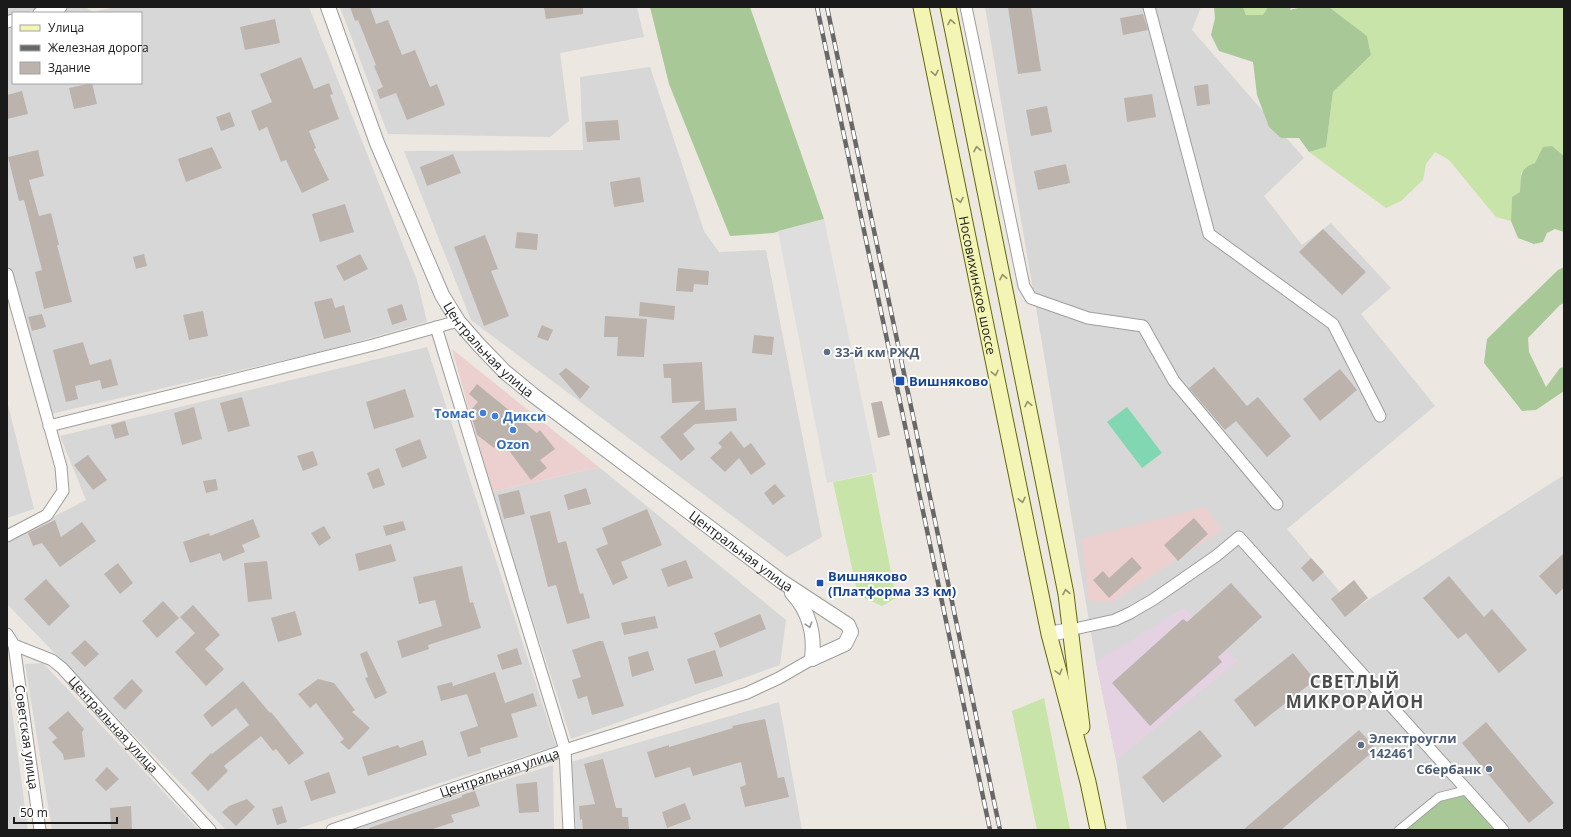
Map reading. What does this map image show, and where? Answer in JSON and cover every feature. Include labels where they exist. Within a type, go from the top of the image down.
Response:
[{"type":"main road","name":"Носовихинское шоссе","points":[[921,7],[1049,634],[1088,782],[1098,830]]},
{"type":"main road","name":"Носовихинское шоссе","points":[[948,7],[1066,594],[1088,782]]},
{"type":"street","points":[[43,12],[61,7]]},
{"type":"street","name":"Центральная улица","points":[[328,7],[376,143],[442,295],[458,321],[492,359],[522,386],[781,581],[848,626],[851,632],[845,644],[812,659],[769,683],[747,693],[565,750],[332,830]]},
{"type":"street","points":[[966,7],[1024,286],[1031,298],[1088,318],[1143,326],[1174,381],[1277,504]]},
{"type":"street","points":[[1149,7],[1209,234],[1333,324],[1380,416]]},
{"type":"street","points":[[7,274],[61,468],[63,491],[47,515],[7,536]]},
{"type":"street","points":[[49,426],[373,345],[458,321]]},
{"type":"street","points":[[436,327],[565,750],[569,830]]},
{"type":"street","points":[[1049,634],[1115,620],[1130,614],[1216,556],[1239,537],[1503,830]]},
{"type":"street","points":[[781,581],[803,608],[814,644],[812,659]]},
{"type":"street","points":[[7,634],[10,649]]},
{"type":"street","name":"Центральная улица","points":[[10,649],[52,660],[62,668],[210,830]]},
{"type":"street","name":"Советская улица","points":[[10,649],[40,830]]},
{"type":"street","points":[[1400,830],[1439,797],[1467,790]]},
{"type":"shaded area","points":[[7,7],[47,7],[28,12],[12,12],[12,16],[7,18]]},
{"type":"shaded area","points":[[72,7],[85,7],[93,12],[55,12]]},
{"type":"shaded area","points":[[115,7],[309,7],[417,280],[427,322],[324,351],[46,415],[7,260],[7,26],[12,25],[12,84],[142,84],[142,12],[93,12]]},
{"type":"shaded area","points":[[340,7],[637,7],[644,37],[560,53],[569,121],[550,137],[388,134]]},
{"type":"shaded area","name":"СВЕТЛЫЙ МИКРОРАЙОН","points":[[985,7],[1201,7],[1192,30],[1304,158],[1264,196],[1302,245],[1331,223],[1391,288],[1361,314],[1435,406],[1287,529],[1354,609],[1564,475],[1564,830],[1127,830],[1116,760],[1096,662]]},
{"type":"shaded area","points":[[650,67],[704,231],[719,252],[766,250],[822,537],[787,557],[471,320],[404,151],[583,150],[580,77]]},
{"type":"shaded area","name":"33-й км РЖД","points":[[824,219],[877,472],[827,483],[778,231]]},
{"type":"shaded area","points":[[427,347],[556,746],[293,830],[226,830],[7,604],[7,541],[86,500],[60,436]]},
{"type":"shaded area","points":[[452,349],[599,467],[492,492]]},
{"type":"shaded area","points":[[7,401],[34,509],[7,518]]},
{"type":"shaded area","points":[[599,467],[786,620],[780,665],[571,739],[492,492]]},
{"type":"shaded area","points":[[1205,507],[1222,530],[1111,602],[1089,601],[1081,539]]},
{"type":"shaded area","points":[[1184,608],[1238,661],[1116,760],[1096,662]]},
{"type":"shaded area","points":[[43,663],[199,830],[52,830],[25,664]]},
{"type":"shaded area","points":[[7,674],[28,830],[7,830]]},
{"type":"shaded area","points":[[779,702],[802,830],[576,830],[571,762]]},
{"type":"shaded area","points":[[553,765],[554,830],[346,830]]},
{"type":"green space","points":[[650,7],[750,7],[824,219],[773,233],[730,236],[669,84]]},
{"type":"green space","points":[[1214,7],[1243,7],[1246,15],[1263,15],[1268,7],[1291,7],[1290,10],[1302,7],[1329,7],[1367,36],[1371,55],[1333,92],[1326,147],[1309,152],[1299,138],[1281,138],[1269,127],[1257,95],[1253,62],[1219,51],[1211,35],[1215,18]]},
{"type":"green space","points":[[1243,7],[1268,7],[1263,15],[1246,15]]},
{"type":"green space","points":[[1329,7],[1564,7],[1564,156],[1552,146],[1535,163],[1521,173],[1520,192],[1512,197],[1511,221],[1496,217],[1449,160],[1435,152],[1426,164],[1423,180],[1401,201],[1386,208],[1309,152],[1326,147],[1333,92],[1371,55],[1367,36]]},
{"type":"green space","points":[[1552,146],[1564,156],[1564,232],[1555,229],[1547,233],[1543,242],[1534,244],[1518,238],[1511,221],[1512,197],[1520,192],[1523,170],[1535,163],[1543,147]]},
{"type":"green space","points":[[1564,267],[1564,303],[1560,305],[1528,338],[1529,352],[1546,387],[1560,368],[1564,367],[1564,391],[1536,410],[1522,411],[1484,363],[1487,339],[1558,270]]},
{"type":"green space","points":[[1127,407],[1162,453],[1142,468],[1107,422]]},
{"type":"green space","points":[[872,474],[896,598],[882,606],[858,595],[833,482]]},
{"type":"green space","points":[[1044,698],[1070,830],[1037,830],[1012,711]]},
{"type":"green space","points":[[1466,794],[1498,830],[1402,830],[1440,801]]},
{"type":"building","points":[[350,7],[370,7],[376,24],[388,20],[402,55],[415,50],[430,87],[437,84],[445,105],[407,120],[396,93],[380,99],[377,90],[383,87],[374,66],[376,65],[358,20],[355,21]]},
{"type":"building","points":[[544,7],[583,7],[583,14],[546,19]]},
{"type":"building","points":[[1008,7],[1031,7],[1041,71],[1018,74]]},
{"type":"building","points":[[1143,14],[1148,30],[1123,35],[1120,18]]},
{"type":"building","points":[[275,19],[280,43],[245,50],[240,27]]},
{"type":"building","points":[[301,57],[314,89],[329,83],[333,94],[330,95],[339,119],[309,131],[316,148],[314,149],[329,180],[302,193],[286,160],[281,162],[267,127],[259,131],[251,111],[272,102],[260,74]]},
{"type":"building","points":[[92,84],[97,104],[74,109],[69,88]]},
{"type":"building","points":[[1208,84],[1210,104],[1197,106],[1194,86]]},
{"type":"building","points":[[22,91],[28,114],[7,119],[7,95]]},
{"type":"building","points":[[1152,94],[1156,117],[1127,122],[1124,98]]},
{"type":"building","points":[[1047,106],[1052,132],[1031,136],[1026,110]]},
{"type":"building","points":[[230,112],[235,126],[221,131],[216,117]]},
{"type":"building","points":[[618,120],[620,140],[587,142],[585,122]]},
{"type":"building","points":[[212,147],[222,168],[186,182],[178,159]]},
{"type":"building","points":[[38,150],[44,176],[29,180],[39,216],[51,213],[59,245],[57,245],[72,302],[44,309],[35,272],[42,270],[24,200],[19,201],[8,157]]},
{"type":"building","points":[[453,154],[461,173],[427,186],[420,167]]},
{"type":"building","points":[[1066,164],[1070,183],[1038,190],[1034,171]]},
{"type":"building","points":[[640,177],[644,202],[614,207],[610,182]]},
{"type":"building","points":[[345,204],[354,232],[320,242],[312,214]]},
{"type":"building","points":[[1323,229],[1366,272],[1342,295],[1299,252]]},
{"type":"building","points":[[517,232],[538,234],[537,250],[515,248]]},
{"type":"building","points":[[485,235],[498,269],[491,271],[509,316],[484,326],[454,247]]},
{"type":"building","points":[[144,254],[147,266],[136,269],[133,257]]},
{"type":"building","points":[[360,254],[368,269],[344,281],[336,266]]},
{"type":"building","points":[[678,268],[709,271],[708,285],[694,284],[693,292],[676,291]]},
{"type":"building","points":[[332,298],[335,308],[344,305],[351,332],[324,339],[314,302]]},
{"type":"building","points":[[640,302],[675,306],[674,320],[639,316]]},
{"type":"building","points":[[402,304],[407,320],[392,325],[387,309]]},
{"type":"building","points":[[203,311],[208,336],[189,340],[183,315]]},
{"type":"building","points":[[42,314],[46,327],[32,331],[28,317]]},
{"type":"building","points":[[605,316],[647,319],[644,357],[617,356],[618,337],[604,337]]},
{"type":"building","points":[[542,325],[553,330],[548,341],[537,337]]},
{"type":"building","points":[[754,335],[774,337],[772,355],[752,353]]},
{"type":"building","points":[[83,342],[90,365],[111,359],[118,385],[102,389],[100,380],[75,386],[78,399],[66,402],[53,350]]},
{"type":"building","points":[[702,362],[705,410],[736,408],[737,421],[695,424],[683,434],[695,449],[681,461],[660,437],[701,401],[672,403],[671,378],[664,378],[663,364]]},
{"type":"building","points":[[1214,367],[1247,406],[1258,397],[1291,436],[1267,457],[1236,421],[1225,430],[1189,388]]},
{"type":"building","points":[[566,368],[590,387],[580,399],[559,374]]},
{"type":"building","points":[[1340,369],[1357,390],[1320,421],[1303,399]]},
{"type":"building","points":[[477,384],[537,433],[540,430],[555,449],[540,460],[547,468],[531,480],[501,440],[494,448],[477,435],[470,411],[478,402],[469,394]]},
{"type":"building","points":[[405,389],[414,417],[374,429],[366,402]]},
{"type":"building","points":[[242,397],[250,426],[228,432],[220,403]]},
{"type":"building","points":[[882,401],[890,435],[878,438],[871,403]]},
{"type":"building","points":[[194,407],[202,439],[182,445],[174,413]]},
{"type":"building","points":[[125,421],[129,435],[115,439],[111,425]]},
{"type":"building","points":[[731,431],[744,448],[751,443],[766,464],[751,475],[739,458],[725,472],[710,458],[722,447],[718,443]]},
{"type":"building","points":[[420,439],[427,458],[402,468],[395,449]]},
{"type":"building","points":[[313,451],[318,465],[303,471],[297,456]]},
{"type":"building","points":[[88,455],[107,480],[93,490],[74,465]]},
{"type":"building","points":[[379,468],[385,485],[373,489],[367,473]]},
{"type":"building","points":[[216,479],[218,490],[206,493],[203,481]]},
{"type":"building","points":[[775,484],[785,496],[773,505],[764,493]]},
{"type":"building","points":[[586,488],[591,504],[568,510],[564,495]]},
{"type":"building","points":[[519,490],[525,514],[504,519],[498,495]]},
{"type":"building","points":[[647,509],[662,545],[621,562],[628,578],[613,585],[596,549],[608,544],[602,528]]},
{"type":"building","points":[[550,511],[558,543],[566,541],[580,594],[583,593],[590,618],[567,624],[556,585],[548,587],[530,516]]},
{"type":"building","points":[[1194,518],[1208,534],[1178,561],[1164,545]]},
{"type":"building","points":[[253,519],[260,537],[242,545],[245,552],[223,561],[220,553],[190,563],[183,542],[209,533],[210,536]]},
{"type":"building","points":[[55,520],[61,537],[82,522],[96,541],[60,567],[42,543],[33,546],[28,533]]},
{"type":"building","points":[[403,521],[406,530],[386,536],[383,526]]},
{"type":"building","points":[[324,526],[331,538],[319,546],[311,533]]},
{"type":"building","points":[[391,544],[396,561],[359,571],[355,554]]},
{"type":"building","points":[[1564,553],[1564,588],[1556,595],[1539,576]]},
{"type":"building","points":[[1132,557],[1142,568],[1109,598],[1093,580],[1103,571],[1109,578]]},
{"type":"building","points":[[1311,558],[1324,572],[1313,582],[1301,568]]},
{"type":"building","points":[[686,560],[693,578],[668,587],[661,569]]},
{"type":"building","points":[[267,561],[272,599],[248,602],[244,563]]},
{"type":"building","points":[[118,563],[133,583],[120,594],[104,574]]},
{"type":"building","points":[[462,566],[470,603],[473,602],[481,628],[428,645],[429,649],[402,658],[397,641],[442,626],[435,600],[419,604],[413,577]]},
{"type":"building","points":[[1449,576],[1484,617],[1492,609],[1527,650],[1499,673],[1466,633],[1458,639],[1423,598]]},
{"type":"building","points":[[46,579],[70,606],[49,626],[24,599]]},
{"type":"building","points":[[1354,580],[1368,598],[1345,617],[1331,599]]},
{"type":"building","points":[[1231,583],[1262,617],[1218,657],[1222,662],[1150,726],[1112,683],[1183,619],[1187,622]]},
{"type":"building","points":[[163,601],[179,618],[157,638],[142,621]]},
{"type":"building","points":[[193,605],[220,635],[205,649],[224,669],[206,686],[175,652],[195,633],[180,617]]},
{"type":"building","points":[[295,611],[302,635],[278,642],[271,618]]},
{"type":"building","points":[[760,614],[766,629],[720,648],[714,633]]},
{"type":"building","points":[[655,616],[658,628],[624,635],[621,623]]},
{"type":"building","points":[[85,640],[99,654],[85,667],[71,653]]},
{"type":"building","points":[[603,641],[624,706],[592,715],[587,696],[578,699],[572,680],[581,677],[572,650]]},
{"type":"building","points":[[517,648],[522,664],[502,670],[497,655]]},
{"type":"building","points":[[715,650],[723,676],[695,684],[687,659]]},
{"type":"building","points":[[367,651],[387,693],[375,699],[365,678],[368,677],[360,654]]},
{"type":"building","points":[[648,651],[654,670],[632,677],[628,657]]},
{"type":"building","points":[[1293,653],[1315,680],[1255,727],[1234,700]]},
{"type":"building","points":[[495,672],[505,703],[533,693],[537,706],[511,714],[518,737],[480,748],[481,753],[468,757],[460,732],[478,726],[467,694],[441,701],[437,686],[452,682],[453,686]]},
{"type":"building","points":[[132,679],[143,691],[125,710],[113,698]]},
{"type":"building","points":[[318,679],[334,683],[355,710],[352,712],[370,728],[349,750],[340,742],[344,739],[316,703],[310,708],[298,694]]},
{"type":"building","points":[[243,681],[270,713],[271,712],[304,753],[289,765],[276,749],[273,751],[261,736],[224,766],[228,771],[208,791],[191,773],[211,753],[212,754],[249,725],[236,708],[212,727],[203,715]]},
{"type":"building","points":[[68,711],[84,729],[82,732],[85,757],[64,760],[63,754],[52,742],[57,738],[48,728]]},
{"type":"building","points":[[765,719],[778,778],[784,777],[789,797],[745,807],[740,787],[746,785],[741,762],[693,776],[690,767],[655,778],[647,752],[733,728],[732,726]]},
{"type":"building","points":[[1486,722],[1554,803],[1529,823],[1462,743]]},
{"type":"building","points":[[1200,730],[1222,756],[1163,803],[1142,777]]},
{"type":"building","points":[[1359,730],[1376,749],[1281,830],[1243,830]]},
{"type":"building","points":[[423,740],[427,755],[368,776],[362,757],[398,745],[400,748]]},
{"type":"building","points":[[603,759],[616,808],[622,808],[622,817],[628,817],[629,829],[583,830],[582,819],[580,820],[579,806],[595,804],[584,764]]},
{"type":"building","points":[[107,767],[119,779],[106,791],[95,780]]},
{"type":"building","points":[[329,772],[336,793],[311,801],[304,781]]},
{"type":"building","points":[[537,782],[539,812],[519,813],[516,784]]},
{"type":"building","points":[[475,791],[480,806],[451,815],[454,822],[430,830],[370,830],[369,828],[462,797],[462,795]]},
{"type":"building","points":[[247,799],[255,807],[236,826],[222,812],[229,806]]},
{"type":"building","points":[[685,803],[691,819],[667,828],[662,812]]},
{"type":"building","points":[[131,806],[132,830],[111,830],[110,808]]},
{"type":"building","points":[[282,806],[287,822],[277,825],[272,809]]},
{"type":"railway","points":[[817,7],[990,830]]},
{"type":"railway","points":[[827,7],[1000,830]]},
{"type":"place","name":"33-й км РЖД","points":[[827,352]]},
{"type":"place","name":"Вишняково","points":[[900,381]]},
{"type":"place","name":"Томас","points":[[483,413]]},
{"type":"place","name":"Дикси","points":[[495,416]]},
{"type":"place","name":"Ozon","points":[[513,430]]},
{"type":"place","name":"Вишняково (Платформа 33 км)","points":[[820,583]]},
{"type":"place","name":"Электроугли 142461","points":[[1361,745]]},
{"type":"place","name":"Сбербанк","points":[[1489,769]]},
{"type":"district","name":"СВЕТЛЫЙ МИКРОРАЙОН","points":[[1355,691]]}]
